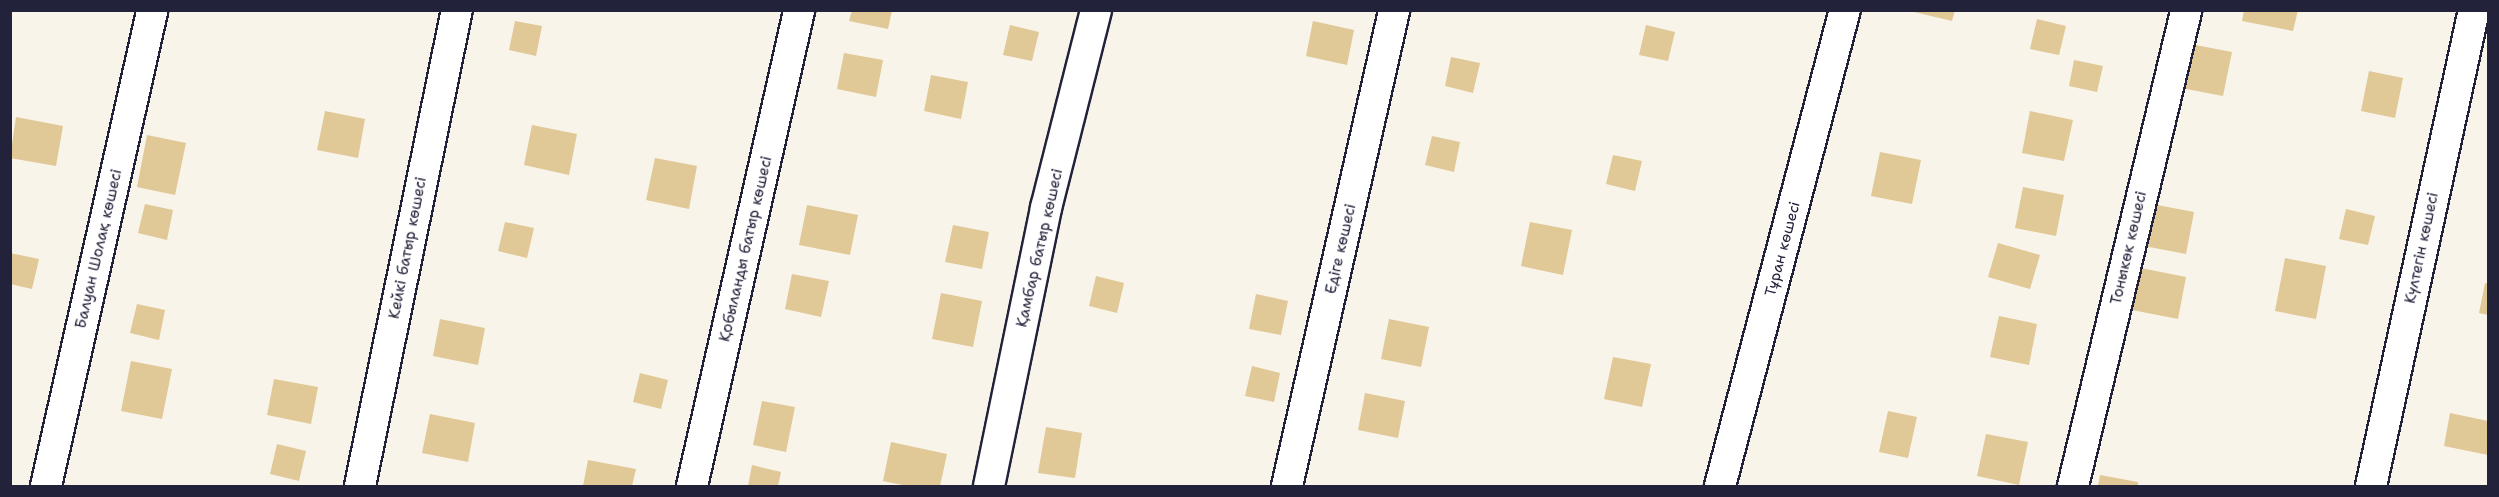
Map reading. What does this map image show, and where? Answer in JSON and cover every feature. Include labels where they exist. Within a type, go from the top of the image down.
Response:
[{"type":"street","name":"Балуан Шолақ көшесі","points":[[46,486],[152,10]]},
{"type":"street","name":"Кейкі батыр көшесі","points":[[360,486],[457,10]]},
{"type":"street","name":"Қобыланды батыр көшесі","points":[[692,486],[799,10]]},
{"type":"street","name":"Қамбар батыр көшесі","points":[[989,486],[1046,208],[1096,10]]},
{"type":"street","name":"Едіге көшесі","points":[[1287,486],[1394,10]]},
{"type":"street","name":"Тұран көшесі","points":[[1720,486],[1845,10]]},
{"type":"street","name":"Тоныкөк көшесі","points":[[2073,486],[2186,10]]},
{"type":"street","name":"Күлтегін көшесі","points":[[2371,486],[2474,10]]},
{"type":"building","points":[[852,10],[892,10],[888,29],[849,21]]},
{"type":"building","points":[[1906,10],[1955,10],[1952,21]]},
{"type":"building","points":[[2244,10],[2298,10],[2293,31],[2242,21]]},
{"type":"building","points":[[2037,19],[2066,26],[2059,55],[2030,49]]},
{"type":"building","points":[[515,21],[542,26],[536,56],[509,50]]},
{"type":"building","points":[[1313,21],[1354,30],[1347,65],[1306,56]]},
{"type":"building","points":[[1010,25],[1039,32],[1032,61],[1003,55]]},
{"type":"building","points":[[1646,25],[1675,32],[1668,61],[1639,55]]},
{"type":"building","points":[[2185,43],[2232,52],[2223,96],[2176,87]]},
{"type":"building","points":[[844,53],[883,60],[876,97],[837,89]]},
{"type":"building","points":[[1451,57],[1480,63],[1473,93],[1445,86]]},
{"type":"building","points":[[2074,60],[2103,66],[2097,92],[2069,86]]},
{"type":"building","points":[[2369,71],[2403,78],[2395,118],[2361,111]]},
{"type":"building","points":[[931,75],[968,82],[961,119],[924,111]]},
{"type":"building","points":[[325,111],[365,119],[358,158],[317,150]]},
{"type":"building","points":[[2030,111],[2073,120],[2064,161],[2022,153]]},
{"type":"building","points":[[16,117],[63,126],[56,166],[10,158]]},
{"type":"building","points":[[532,125],[577,134],[569,175],[524,165]]},
{"type":"building","points":[[147,135],[186,143],[175,195],[137,187]]},
{"type":"building","points":[[1432,136],[1460,142],[1454,172],[1425,165]]},
{"type":"building","points":[[1880,152],[1921,160],[1912,204],[1871,196]]},
{"type":"building","points":[[1613,155],[1642,161],[1635,191],[1606,184]]},
{"type":"building","points":[[655,158],[697,166],[689,209],[646,200]]},
{"type":"building","points":[[2023,187],[2064,195],[2056,236],[2015,228]]},
{"type":"building","points":[[145,204],[173,210],[167,240],[138,233]]},
{"type":"building","points":[[2152,204],[2194,212],[2186,254],[2144,246]]},
{"type":"building","points":[[807,205],[858,215],[850,255],[799,245]]},
{"type":"building","points":[[2346,209],[2375,216],[2368,245],[2339,239]]},
{"type":"building","points":[[505,222],[534,228],[527,258],[498,251]]},
{"type":"building","points":[[1530,222],[1572,230],[1563,275],[1521,266]]},
{"type":"building","points":[[953,225],[989,232],[982,269],[945,262]]},
{"type":"building","points":[[1998,243],[2040,255],[2030,289],[1988,277]]},
{"type":"building","points":[[10,253],[39,259],[32,289],[10,284]]},
{"type":"building","points":[[2285,258],[2326,266],[2316,319],[2275,311]]},
{"type":"building","points":[[2141,268],[2186,277],[2178,319],[2132,310]]},
{"type":"building","points":[[792,274],[829,281],[821,317],[785,309]]},
{"type":"building","points":[[1096,276],[1124,283],[1117,313],[1089,306]]},
{"type":"building","points":[[2485,283],[2488,284],[2488,315],[2479,313]]},
{"type":"building","points":[[941,293],[982,301],[973,347],[932,339]]},
{"type":"building","points":[[1256,294],[1288,301],[1281,335],[1249,329]]},
{"type":"building","points":[[137,304],[165,310],[159,340],[130,333]]},
{"type":"building","points":[[1999,316],[2037,324],[2029,365],[1990,357]]},
{"type":"building","points":[[440,319],[485,328],[478,365],[433,356]]},
{"type":"building","points":[[1389,319],[1429,327],[1421,367],[1381,359]]},
{"type":"building","points":[[1613,357],[1651,364],[1642,407],[1604,399]]},
{"type":"building","points":[[131,361],[172,369],[162,419],[121,411]]},
{"type":"building","points":[[1252,366],[1280,373],[1274,402],[1245,396]]},
{"type":"building","points":[[640,373],[668,380],[661,409],[633,402]]},
{"type":"building","points":[[274,379],[318,387],[311,424],[267,415]]},
{"type":"building","points":[[1365,393],[1405,401],[1398,438],[1358,430]]},
{"type":"building","points":[[762,401],[795,407],[786,452],[753,445]]},
{"type":"building","points":[[1888,411],[1917,417],[1908,458],[1879,452]]},
{"type":"building","points":[[2450,413],[2488,421],[2488,455],[2444,446]]},
{"type":"building","points":[[430,414],[475,423],[468,462],[422,453]]},
{"type":"building","points":[[1046,427],[1082,433],[1075,478],[1038,473]]},
{"type":"building","points":[[1986,434],[2028,442],[2019,485],[1977,476]]},
{"type":"building","points":[[891,442],[947,454],[940,486],[907,486],[883,481]]},
{"type":"building","points":[[277,444],[306,451],[299,481],[270,474]]},
{"type":"building","points":[[588,460],[636,469],[632,486],[583,486]]},
{"type":"building","points":[[752,465],[781,472],[778,486],[748,486]]},
{"type":"building","points":[[2100,475],[2138,482],[2138,486],[2098,486]]}]
